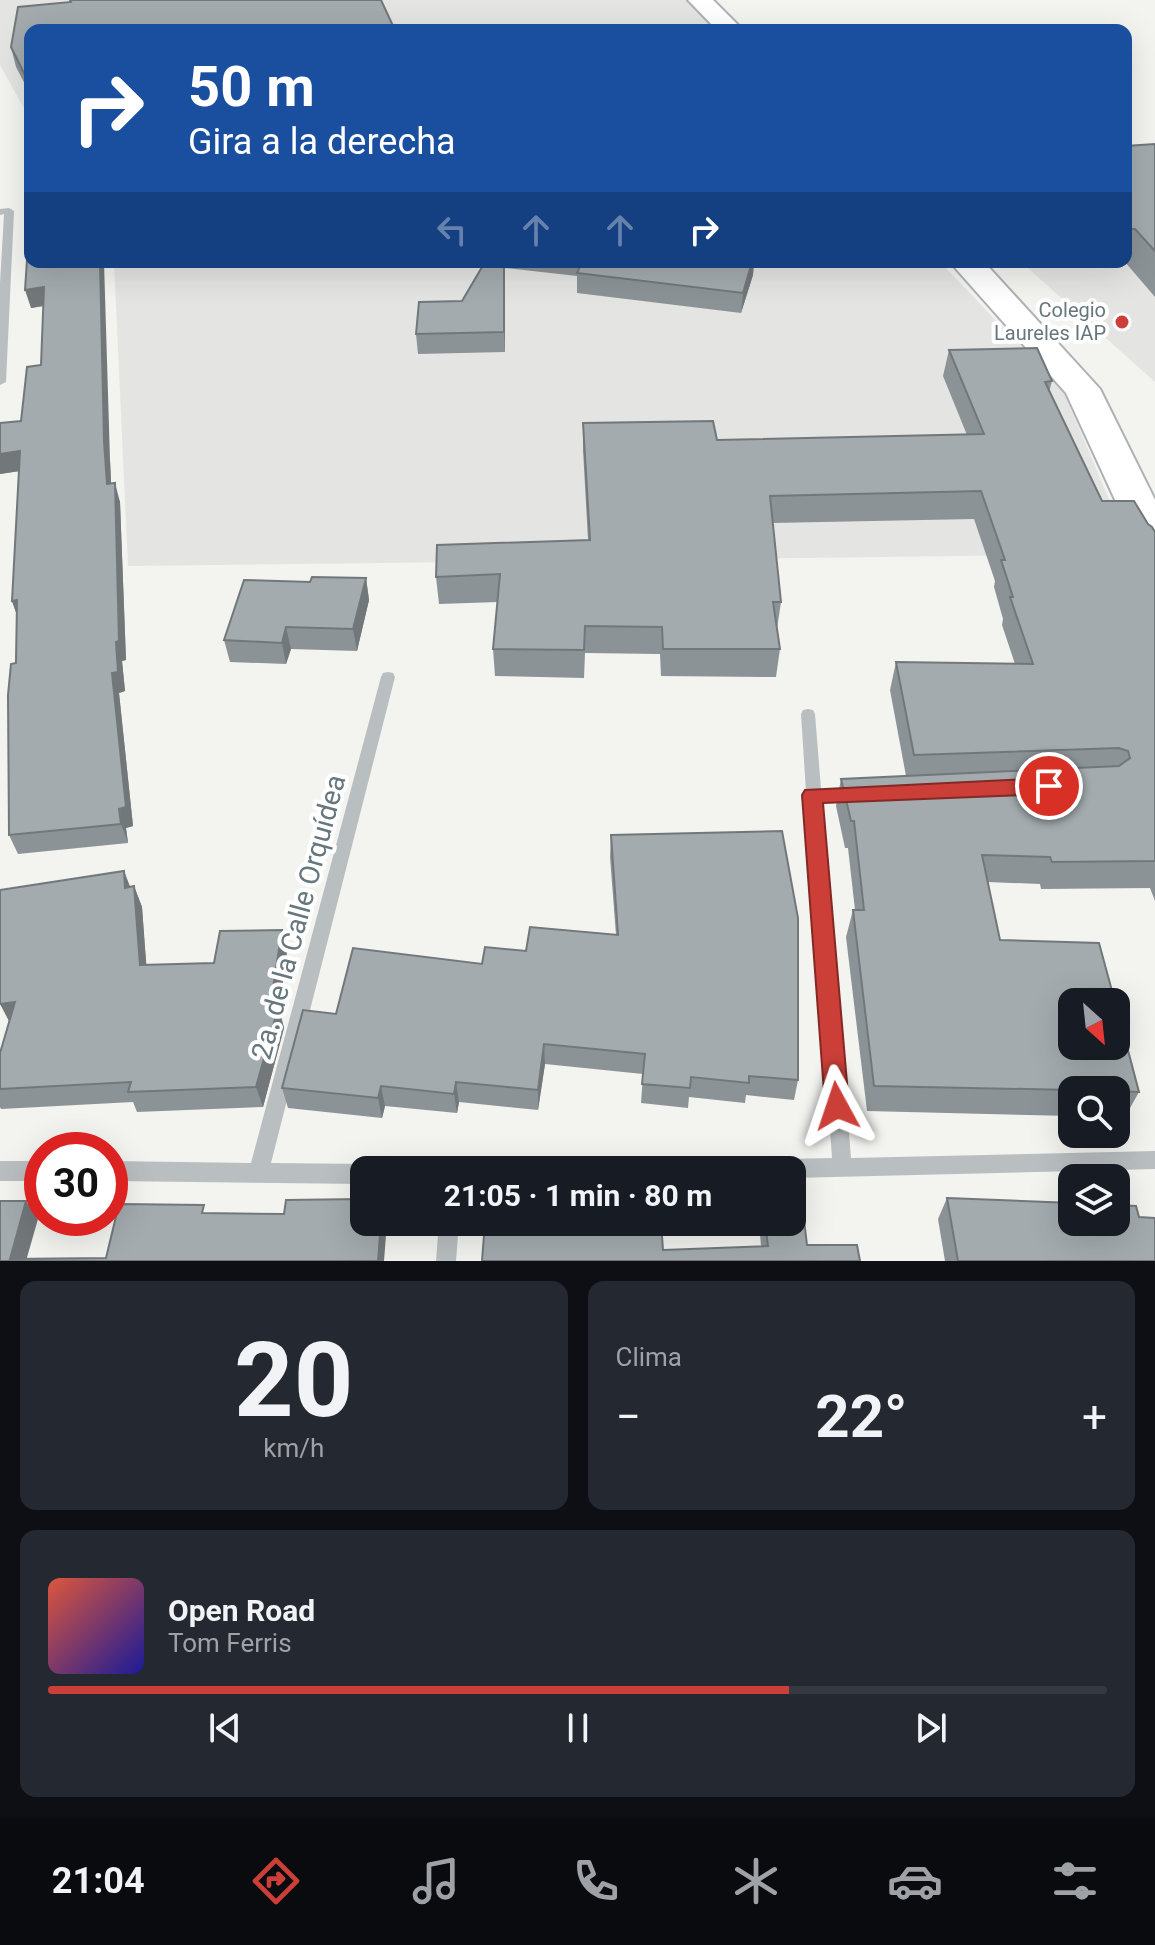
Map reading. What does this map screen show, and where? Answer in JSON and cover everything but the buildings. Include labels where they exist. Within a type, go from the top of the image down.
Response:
[{"type":"main road","points":[[700,0],[725,24]]},
{"type":"main road","points":[[971,268],[1082,389],[1155,541]]},
{"type":"street","points":[[0,212],[9,211],[1,302],[0,382]]},
{"type":"street","name":"2a. de la Calle Orquídea","points":[[259,1171],[388,677]]},
{"type":"street","points":[[808,714],[842,1168]]},
{"type":"street","points":[[812,795],[874,793]]},
{"type":"street","points":[[806,1169],[1155,1160]]},
{"type":"street","points":[[0,1171],[24,1171]]},
{"type":"street","points":[[128,1171],[350,1174]]},
{"type":"street","points":[[446,1261],[448,1236]]},
{"type":"shaded area","points":[[0,0],[688,0],[711,24],[24,24],[24,108],[0,65]]},
{"type":"shaded area","name":"Colegio Laureles IAP","points":[[1155,159],[1155,382],[1028,268],[1132,268],[1132,241]]},
{"type":"shaded area","points":[[114,268],[946,268],[1063,390],[1132,554],[128,566]]},
{"type":"place","name":"Colegio Laureles IAP","points":[[1122,322]]},
{"type":"route","points":[[837,1106],[812,795],[1049,786]]}]
